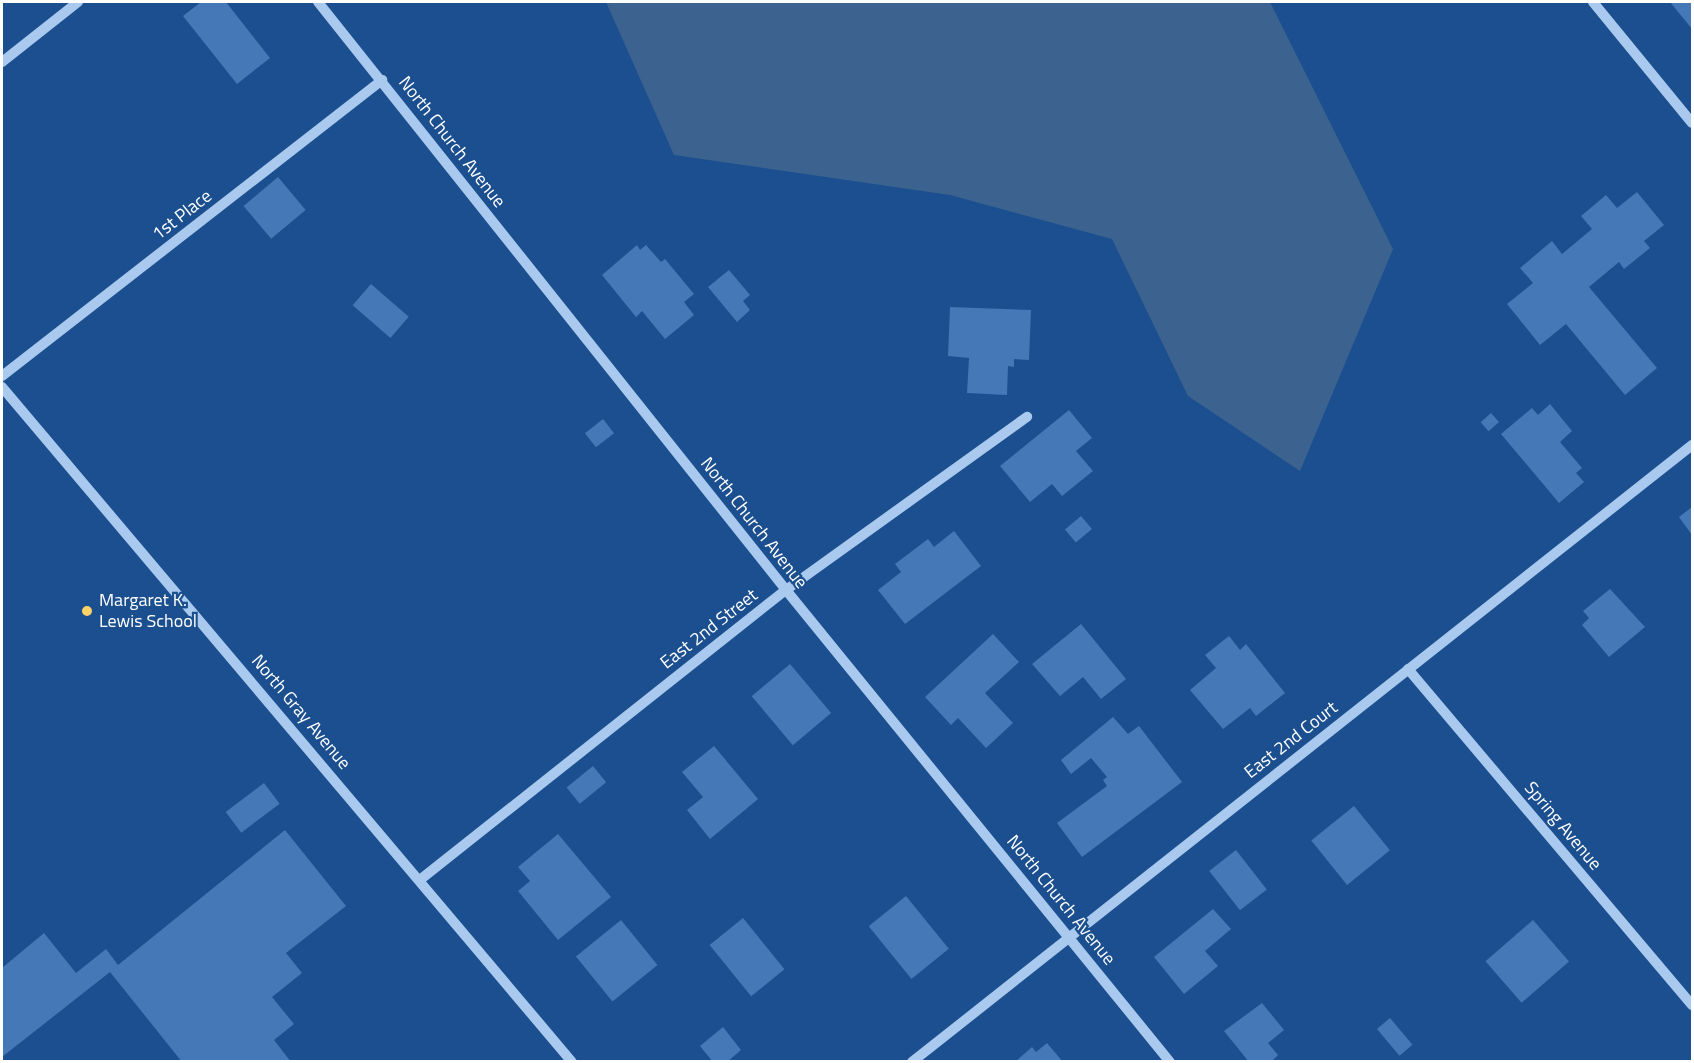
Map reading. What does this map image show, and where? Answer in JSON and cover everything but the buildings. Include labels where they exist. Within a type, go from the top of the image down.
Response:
[{"type":"street","points":[[2,62],[78,2]]},
{"type":"street","name":"North Church Avenue","points":[[318,2],[786,590],[1170,1062]]},
{"type":"street","points":[[1593,2],[1692,123]]},
{"type":"street","name":"1st Place","points":[[2,376],[382,80]]},
{"type":"street","name":"North Gray Avenue","points":[[2,387],[421,879],[572,1062]]},
{"type":"street","name":"East 2nd Street","points":[[421,879],[786,590],[1027,417]]},
{"type":"street","name":"East 2nd Court","points":[[912,1062],[1068,936],[1692,445]]},
{"type":"street","name":"Spring Avenue","points":[[1408,669],[1692,1005]]},
{"type":"water","points":[[606,2],[1270,2],[1393,249],[1300,471],[1188,396],[1112,239],[950,195],[674,155]]},
{"type":"place","name":"Margaret K. Lewis School","points":[[87,611]]}]
